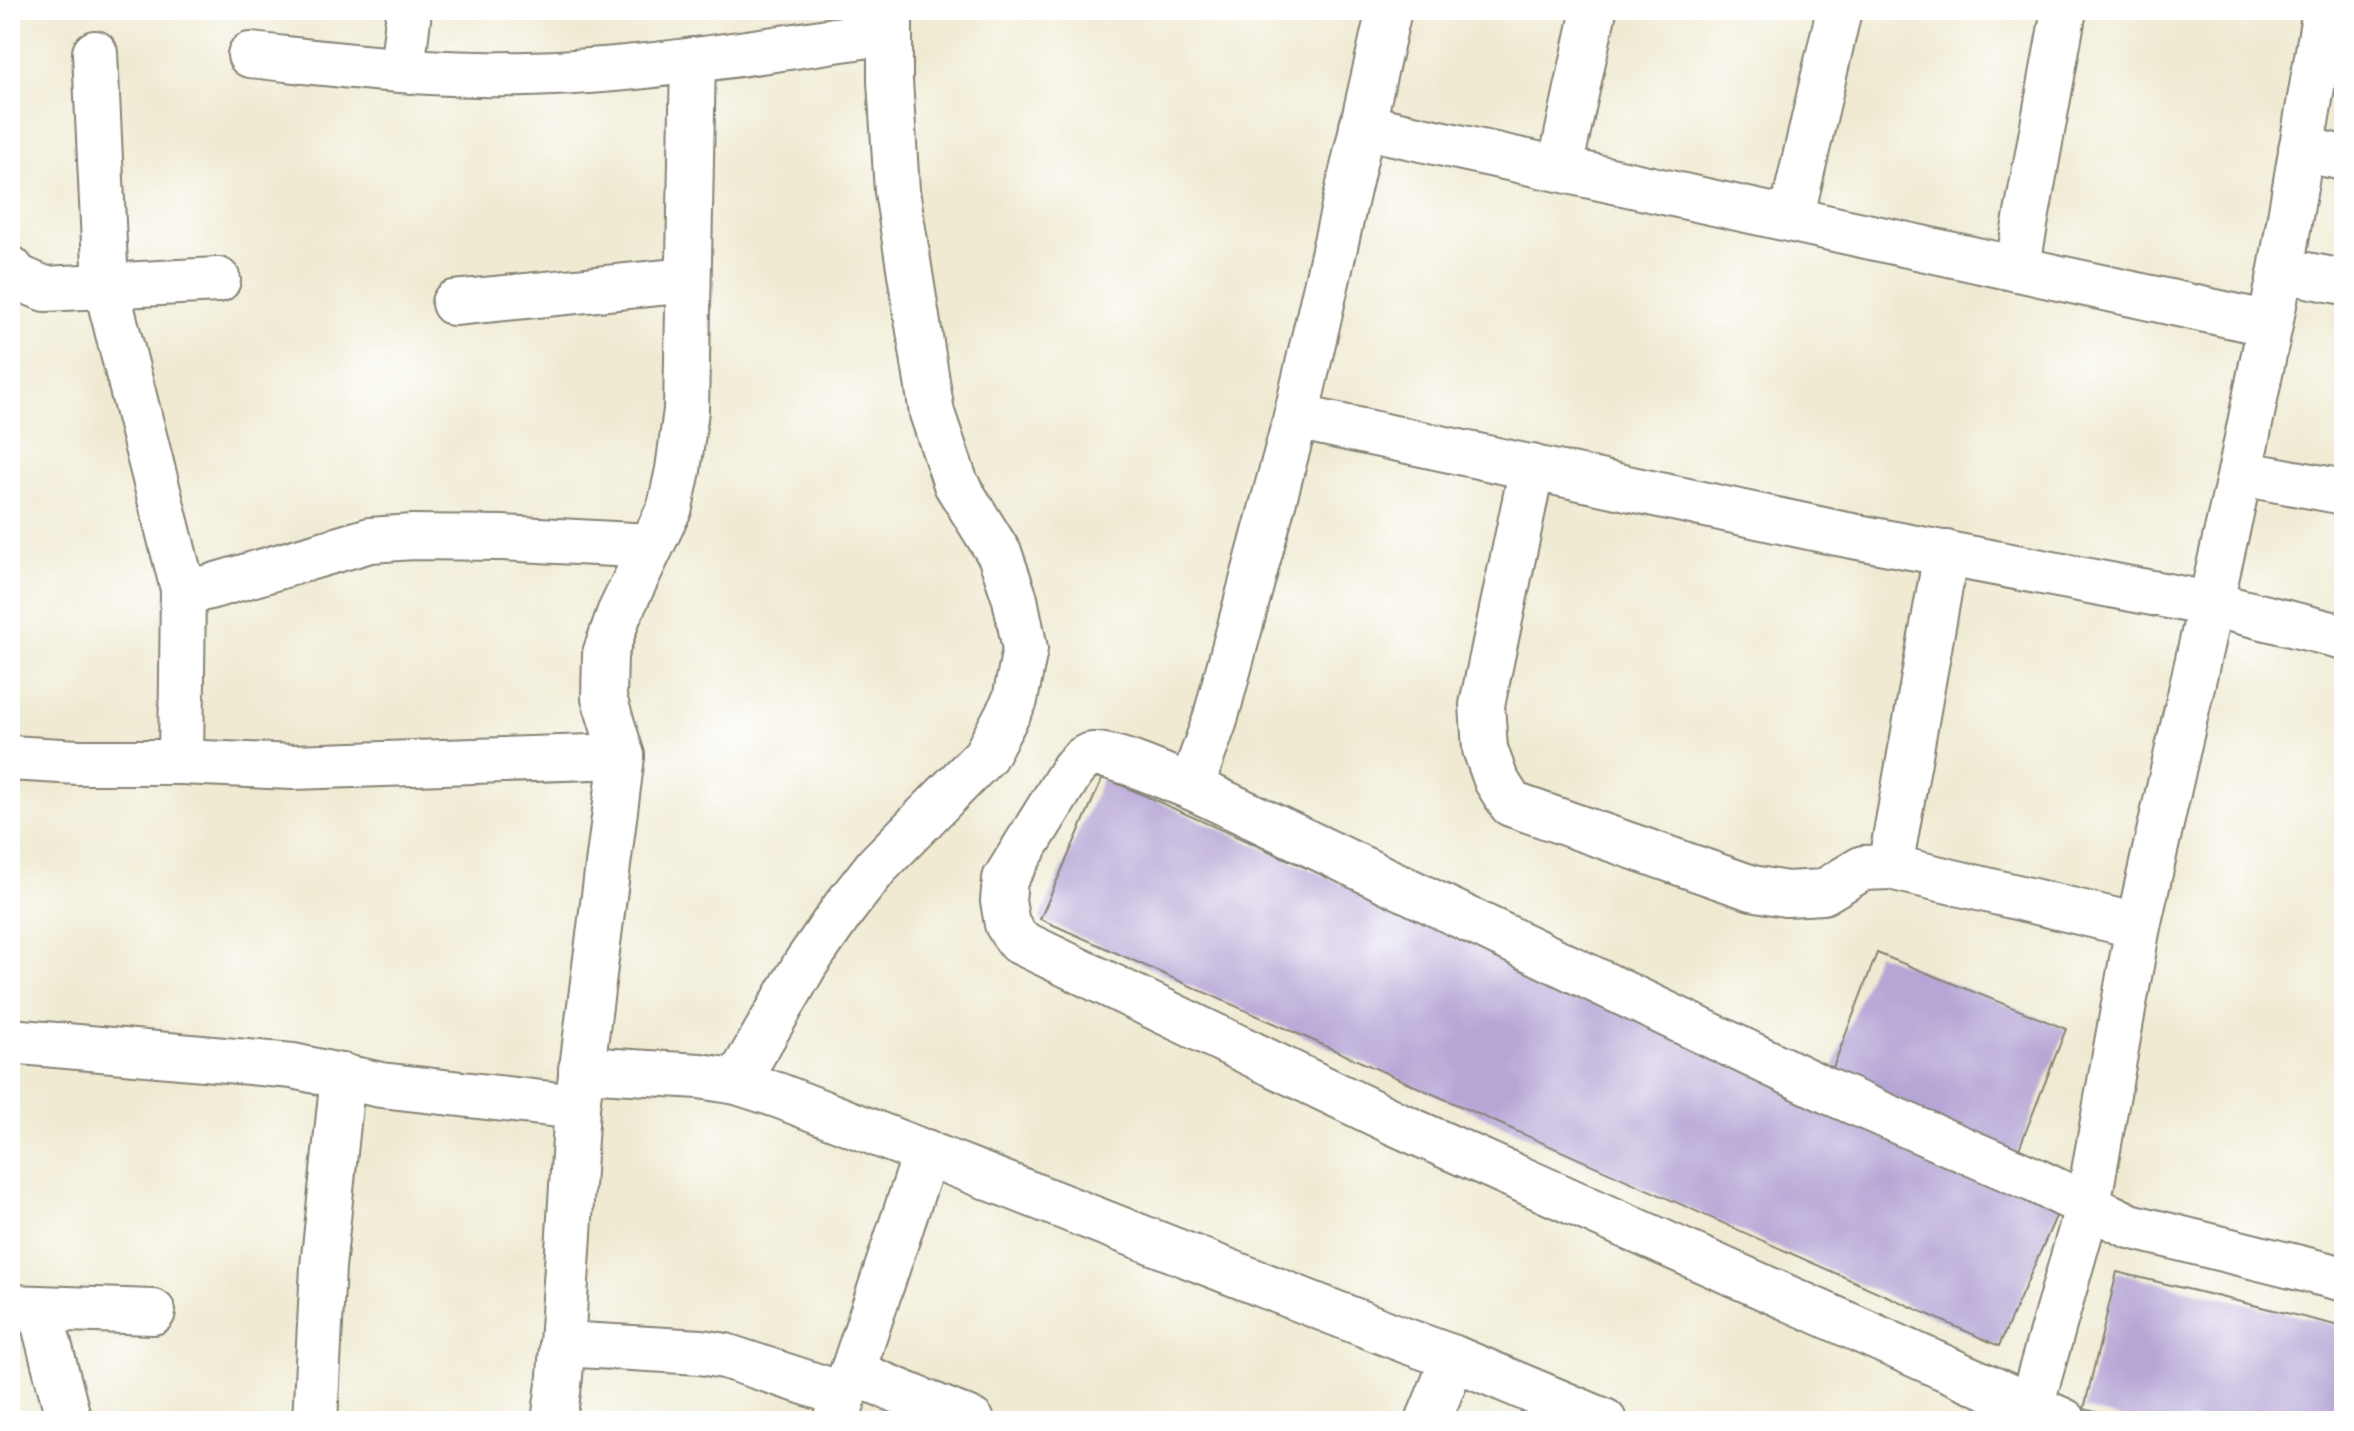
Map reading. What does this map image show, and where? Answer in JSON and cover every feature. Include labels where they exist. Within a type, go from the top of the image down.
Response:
[{"type":"street","points":[[402,70],[409,10]]},
{"type":"street","points":[[1191,787],[1215,720],[1296,417],[1389,10]]},
{"type":"street","points":[[1560,168],[1594,10]]},
{"type":"street","points":[[1791,219],[1839,10]]},
{"type":"street","points":[[2017,269],[2064,10]]},
{"type":"street","points":[[2325,10],[2281,270],[2240,473],[2138,926],[2088,1205],[2048,1413],[1395,1123],[1018,941],[1007,924],[1003,901],[1005,879],[1073,769],[1084,758],[1095,755],[1110,758],[1191,787],[1828,1091],[2088,1205],[2130,1226],[2344,1279]]},
{"type":"street","points":[[250,55],[402,70],[479,74],[548,73],[693,60],[890,21],[897,191],[932,413],[956,484],[1000,555],[1015,599],[1025,649],[1015,700],[985,756],[877,866],[845,907],[806,963],[737,1082]]},
{"type":"street","points":[[95,53],[106,286],[183,589],[181,762]]},
{"type":"street","points":[[554,1421],[579,1088],[622,756],[604,698],[605,654],[619,614],[670,507],[686,410],[693,60]]},
{"type":"street","points":[[1362,126],[2270,324]]},
{"type":"street","points":[[2301,149],[2344,158]]},
{"type":"street","points":[[10,268],[17,277],[45,289],[218,280]]},
{"type":"street","points":[[2281,270],[2344,282]]},
{"type":"street","points":[[454,303],[688,280]]},
{"type":"street","points":[[1296,417],[1946,553],[2210,604],[2344,637]]},
{"type":"street","points":[[1532,467],[1482,705],[1485,749],[1496,780],[1511,804],[1752,888],[1786,894],[1823,892],[1863,868],[1890,867],[2138,926]]},
{"type":"street","points":[[2240,473],[2344,492]]},
{"type":"street","points":[[183,589],[206,588],[370,540],[502,538],[651,546]]},
{"type":"street","points":[[1890,867],[1946,553]]},
{"type":"street","points":[[10,758],[293,767],[622,756]]},
{"type":"street","points":[[10,1041],[293,1066],[381,1085],[579,1088],[700,1076],[737,1082],[848,1121],[1454,1358],[1604,1421]]},
{"type":"street","points":[[315,1421],[323,1267],[343,1076]]},
{"type":"street","points":[[844,1396],[926,1152]]},
{"type":"street","points":[[69,1421],[25,1308],[153,1312]]},
{"type":"street","points":[[562,1344],[713,1354],[844,1396],[972,1421]]},
{"type":"street","points":[[1428,1421],[1454,1358]]},
{"type":"building","points":[[1103,777],[2061,1205],[1999,1346],[1040,919]]},
{"type":"building","points":[[1877,953],[2066,1029],[2015,1159],[1827,1083]]},
{"type":"building","points":[[2117,1272],[2344,1327],[2344,1421],[2132,1421],[2084,1409]]}]
